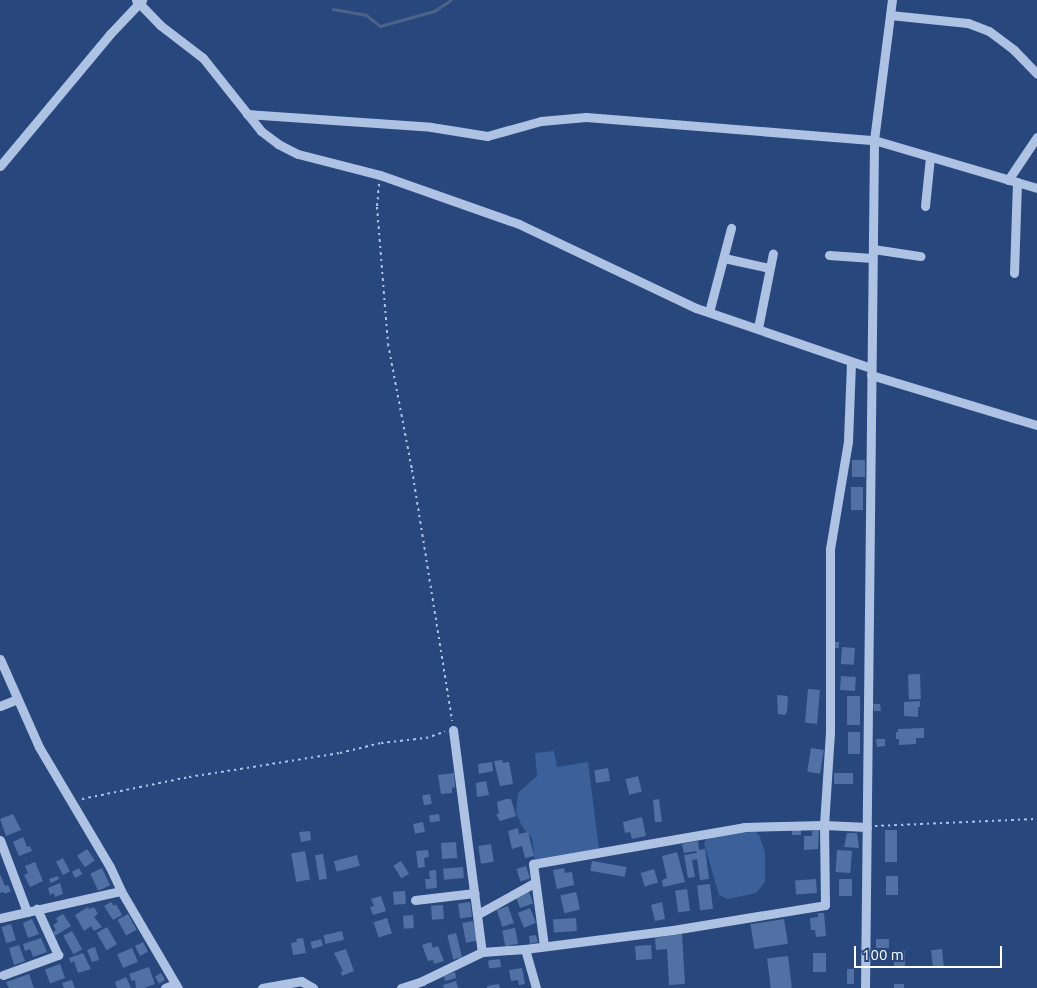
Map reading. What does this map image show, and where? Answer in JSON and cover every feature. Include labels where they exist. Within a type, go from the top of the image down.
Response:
[{"type":"street","points":[[865,988],[874,140],[892,0]]},
{"type":"street","points":[[0,166],[139,1],[160,25],[203,58],[261,131],[278,144],[298,154],[380,175],[519,224],[696,308],[758,328],[851,362],[871,372],[1037,425]]},
{"type":"street","points":[[890,15],[968,23],[989,31],[1014,50],[1037,74]]},
{"type":"street","points":[[248,114],[431,127],[487,136],[541,121],[586,117],[874,140],[1037,188]]},
{"type":"street","points":[[1014,273],[1012,181],[1037,137]]},
{"type":"street","points":[[925,206],[930,157]]},
{"type":"street","points":[[709,312],[731,228]]},
{"type":"street","points":[[758,328],[773,253]]},
{"type":"street","points":[[829,255],[873,253],[920,256]]},
{"type":"street","points":[[724,258],[769,268]]},
{"type":"street","points":[[401,988],[422,981],[482,952],[525,949],[673,930],[825,905],[824,824],[830,732],[830,549],[848,441],[851,362]]},
{"type":"street","points":[[0,659],[39,747],[110,867],[121,891],[176,986],[165,988]]},
{"type":"street","points":[[0,706],[17,699]]},
{"type":"street","points":[[453,730],[482,952]]},
{"type":"street","points":[[544,946],[534,883],[533,864],[744,827],[824,824],[867,826]]},
{"type":"street","points":[[0,840],[27,912]]},
{"type":"street","points":[[478,914],[534,883]]},
{"type":"street","points":[[0,918],[121,891]]},
{"type":"street","points":[[415,900],[475,893]]},
{"type":"street","points":[[3,975],[58,955],[37,909]]},
{"type":"street","points":[[525,949],[536,988]]},
{"type":"street","points":[[262,988],[301,981],[313,988]]},
{"type":"path","points":[[72,801],[189,777],[340,753],[380,743],[426,738],[453,730],[412,470],[388,344],[378,207],[380,175]]},
{"type":"path","points":[[867,826],[1037,820]]},
{"type":"shaded area","points":[[554,751],[557,767],[588,762],[599,849],[535,862],[532,838],[523,828],[516,813],[518,793],[537,776],[535,753]]},
{"type":"shaded area","points":[[755,830],[760,837],[765,853],[765,882],[756,893],[728,899],[719,895],[704,843],[708,836]]},
{"type":"building","points":[[852,460],[865,460],[865,477],[852,477]]},
{"type":"building","points":[[851,487],[863,487],[863,510],[851,510]]},
{"type":"building","points":[[832,642],[839,642],[839,648],[832,648]]},
{"type":"building","points":[[842,647],[855,648],[854,665],[841,664]]},
{"type":"building","points":[[908,674],[920,674],[921,699],[909,699]]},
{"type":"building","points":[[841,676],[856,677],[855,691],[840,690]]},
{"type":"building","points":[[808,689],[820,690],[817,724],[805,723]]},
{"type":"building","points":[[777,695],[787,696],[788,698],[785,715],[778,714]]},
{"type":"building","points":[[847,696],[860,696],[860,725],[847,725]]},
{"type":"building","points":[[920,701],[918,717],[904,716],[904,702]]},
{"type":"building","points":[[873,704],[880,704],[881,711],[874,711]]},
{"type":"building","points":[[924,728],[924,738],[916,738],[916,744],[899,745],[899,739],[896,739],[898,729]]},
{"type":"building","points":[[848,732],[860,732],[860,754],[848,754]]},
{"type":"building","points":[[876,739],[885,739],[885,746],[877,747]]},
{"type":"building","points":[[811,748],[824,750],[820,774],[807,772]]},
{"type":"building","points":[[502,760],[503,763],[509,762],[513,784],[500,786],[494,761]]},
{"type":"building","points":[[492,762],[493,771],[479,774],[478,764]]},
{"type":"building","points":[[608,768],[610,781],[596,783],[594,770]]},
{"type":"building","points":[[454,773],[455,787],[452,788],[452,793],[441,794],[438,775]]},
{"type":"building","points":[[834,773],[853,773],[853,784],[834,784]]},
{"type":"building","points":[[638,776],[642,792],[629,795],[625,779]]},
{"type":"building","points":[[486,781],[489,795],[477,797],[476,783]]},
{"type":"building","points":[[430,794],[432,804],[424,805],[422,796]]},
{"type":"building","points":[[511,799],[516,816],[500,821],[496,814],[499,814],[497,802]]},
{"type":"building","points":[[659,799],[662,822],[655,822],[653,800]]},
{"type":"building","points":[[13,814],[21,830],[6,836],[0,819]]},
{"type":"building","points":[[439,814],[440,821],[430,822],[429,815]]},
{"type":"building","points":[[642,817],[646,836],[632,839],[630,832],[625,833],[623,822]]},
{"type":"building","points":[[423,822],[425,832],[415,834],[413,824]]},
{"type":"building","points":[[518,828],[519,834],[528,832],[534,856],[525,858],[522,846],[512,849],[508,831]]},
{"type":"building","points":[[801,828],[801,835],[792,835],[792,829]]},
{"type":"building","points":[[819,830],[818,849],[804,850],[804,836],[812,836],[812,831]]},
{"type":"building","points":[[885,830],[897,830],[897,862],[885,862]]},
{"type":"building","points":[[310,831],[311,840],[301,842],[299,832]]},
{"type":"building","points":[[847,833],[857,833],[859,848],[844,847]]},
{"type":"building","points":[[23,837],[27,847],[30,846],[32,851],[19,856],[13,842]]},
{"type":"building","points":[[698,841],[699,850],[705,849],[709,879],[700,880],[697,859],[692,860],[695,877],[688,878],[684,855],[697,853],[696,851],[684,853],[682,844]]},
{"type":"building","points":[[456,842],[457,858],[442,859],[441,843]]},
{"type":"building","points":[[491,844],[494,862],[481,864],[478,846]]},
{"type":"building","points":[[87,849],[95,861],[85,867],[77,856]]},
{"type":"building","points":[[428,850],[429,857],[424,858],[425,867],[418,868],[416,851]]},
{"type":"building","points":[[837,850],[852,851],[850,873],[835,872]]},
{"type":"building","points":[[305,851],[310,880],[296,882],[291,853]]},
{"type":"building","points":[[677,852],[685,882],[663,887],[662,880],[667,878],[662,856]]},
{"type":"building","points":[[323,854],[327,879],[319,880],[315,855]]},
{"type":"building","points":[[357,855],[360,866],[337,872],[334,861]]},
{"type":"building","points":[[63,858],[70,871],[63,875],[56,862]]},
{"type":"building","points":[[401,861],[409,874],[401,878],[393,866]]},
{"type":"building","points":[[592,861],[626,867],[625,877],[590,871]]},
{"type":"building","points":[[35,862],[43,881],[30,887],[24,875],[28,873],[25,866]]},
{"type":"building","points":[[526,866],[530,878],[521,881],[516,869]]},
{"type":"building","points":[[463,867],[464,878],[444,880],[443,869]]},
{"type":"building","points":[[79,868],[82,874],[75,878],[72,872]]},
{"type":"building","points":[[102,868],[110,885],[98,891],[90,873]]},
{"type":"building","points":[[564,868],[565,873],[572,872],[574,885],[557,889],[553,870]]},
{"type":"building","points":[[654,869],[658,882],[645,886],[641,873]]},
{"type":"building","points":[[436,870],[437,888],[426,889],[425,879],[430,879],[429,871]]},
{"type":"building","points":[[0,874],[5,886],[8,885],[11,891],[5,894],[4,892],[0,893]]},
{"type":"building","points":[[58,876],[59,879],[51,883],[49,879]]},
{"type":"building","points":[[886,876],[898,876],[898,895],[886,895]]},
{"type":"building","points":[[816,879],[817,893],[796,894],[795,880]]},
{"type":"building","points":[[839,879],[852,879],[852,896],[839,896]]},
{"type":"building","points":[[60,883],[63,894],[55,897],[54,893],[50,895],[48,888]]},
{"type":"building","points":[[710,884],[713,909],[700,910],[697,886]]},
{"type":"building","points":[[687,889],[690,911],[678,912],[675,891]]},
{"type":"building","points":[[405,891],[406,904],[394,905],[393,892]]},
{"type":"building","points":[[529,892],[533,903],[520,908],[516,897]]},
{"type":"building","points":[[576,892],[580,910],[564,913],[560,896]]},
{"type":"building","points":[[381,896],[386,911],[373,915],[370,907],[374,906],[371,899]]},
{"type":"building","points":[[111,902],[114,906],[116,904],[122,915],[113,920],[104,906]]},
{"type":"building","points":[[470,902],[472,917],[460,919],[458,904]]},
{"type":"building","points":[[662,902],[665,919],[655,921],[651,905]]},
{"type":"building","points":[[443,905],[444,919],[432,920],[431,906]]},
{"type":"building","points":[[508,906],[514,923],[503,927],[497,910]]},
{"type":"building","points":[[88,907],[89,909],[94,907],[98,914],[94,917],[102,927],[94,931],[91,926],[84,931],[75,915]]},
{"type":"building","points":[[530,908],[536,923],[524,928],[518,913]]},
{"type":"building","points":[[818,913],[824,913],[826,936],[816,937],[815,930],[811,930],[810,918],[818,917]]},
{"type":"building","points":[[63,914],[71,926],[55,936],[53,932],[56,930],[53,925],[58,922],[56,918]]},
{"type":"building","points":[[128,914],[137,930],[126,936],[118,920]]},
{"type":"building","points":[[413,915],[414,928],[404,929],[403,916]]},
{"type":"building","points":[[387,918],[392,933],[379,938],[374,922]]},
{"type":"building","points":[[576,918],[577,931],[554,933],[553,920]]},
{"type":"building","points":[[32,919],[39,934],[28,938],[23,923]]},
{"type":"building","points":[[784,919],[788,944],[754,949],[750,924]]},
{"type":"building","points":[[473,921],[477,941],[466,943],[462,923]]},
{"type":"building","points":[[11,924],[16,940],[6,943],[1,927]]},
{"type":"building","points":[[107,927],[117,944],[107,950],[97,933]]},
{"type":"building","points":[[515,928],[518,944],[505,946],[502,930]]},
{"type":"building","points":[[72,931],[82,949],[73,954],[63,936]]},
{"type":"building","points":[[342,931],[344,940],[326,944],[323,935]]},
{"type":"building","points":[[456,933],[462,957],[453,959],[447,935]]},
{"type":"building","points":[[682,934],[685,984],[669,985],[667,949],[656,950],[655,938]]},
{"type":"building","points":[[536,935],[538,942],[530,944],[529,936]]},
{"type":"building","points":[[41,938],[47,952],[33,957],[30,949],[25,951],[23,944]]},
{"type":"building","points":[[303,938],[306,953],[293,955],[291,943],[297,942],[296,939]]},
{"type":"building","points":[[321,939],[323,946],[312,949],[310,942]]},
{"type":"building","points":[[876,939],[889,939],[889,948],[876,948]]},
{"type":"building","points":[[143,942],[148,952],[140,956],[135,946]]},
{"type":"building","points":[[431,942],[433,948],[438,946],[444,961],[434,964],[433,960],[428,961],[422,945]]},
{"type":"building","points":[[19,945],[25,961],[14,965],[9,948]]},
{"type":"building","points":[[651,945],[652,959],[636,960],[635,946]]},
{"type":"building","points":[[95,947],[99,960],[92,962],[87,950]]},
{"type":"building","points":[[132,948],[138,962],[123,968],[117,954]]},
{"type":"building","points":[[346,949],[354,971],[342,976],[341,972],[343,971],[334,953]]},
{"type":"building","points":[[942,949],[944,967],[933,968],[931,950]]},
{"type":"building","points":[[894,951],[905,951],[905,968],[894,968]]},
{"type":"building","points":[[83,953],[91,969],[78,973],[74,961],[71,963],[69,958]]},
{"type":"building","points":[[813,953],[826,953],[826,972],[813,972]]},
{"type":"building","points":[[788,956],[792,988],[771,988],[767,959]]},
{"type":"building","points":[[500,959],[501,967],[489,968],[488,960]]},
{"type":"building","points":[[60,964],[65,978],[50,984],[45,969]]},
{"type":"building","points":[[149,967],[155,984],[144,988],[136,988],[135,980],[132,981],[129,974]]},
{"type":"building","points":[[522,968],[525,984],[519,985],[518,980],[511,981],[509,970]]},
{"type":"building","points":[[847,969],[854,969],[854,984],[847,984]]},
{"type":"building","points":[[455,972],[456,978],[445,981],[444,976]]},
{"type":"building","points":[[161,973],[165,980],[159,983],[155,976]]},
{"type":"building","points":[[29,974],[34,988],[9,988],[6,982]]},
{"type":"building","points":[[126,977],[131,988],[117,988],[115,982]]},
{"type":"building","points":[[72,980],[75,988],[64,988],[62,983]]},
{"type":"building","points":[[456,981],[458,988],[444,988],[443,985]]},
{"type":"building","points":[[499,984],[500,988],[487,988],[487,986]]},
{"type":"building","points":[[894,984],[904,984],[904,988],[894,988]]},
{"type":"waterway","points":[[333,9],[366,15],[380,26],[434,11],[451,0]]}]
